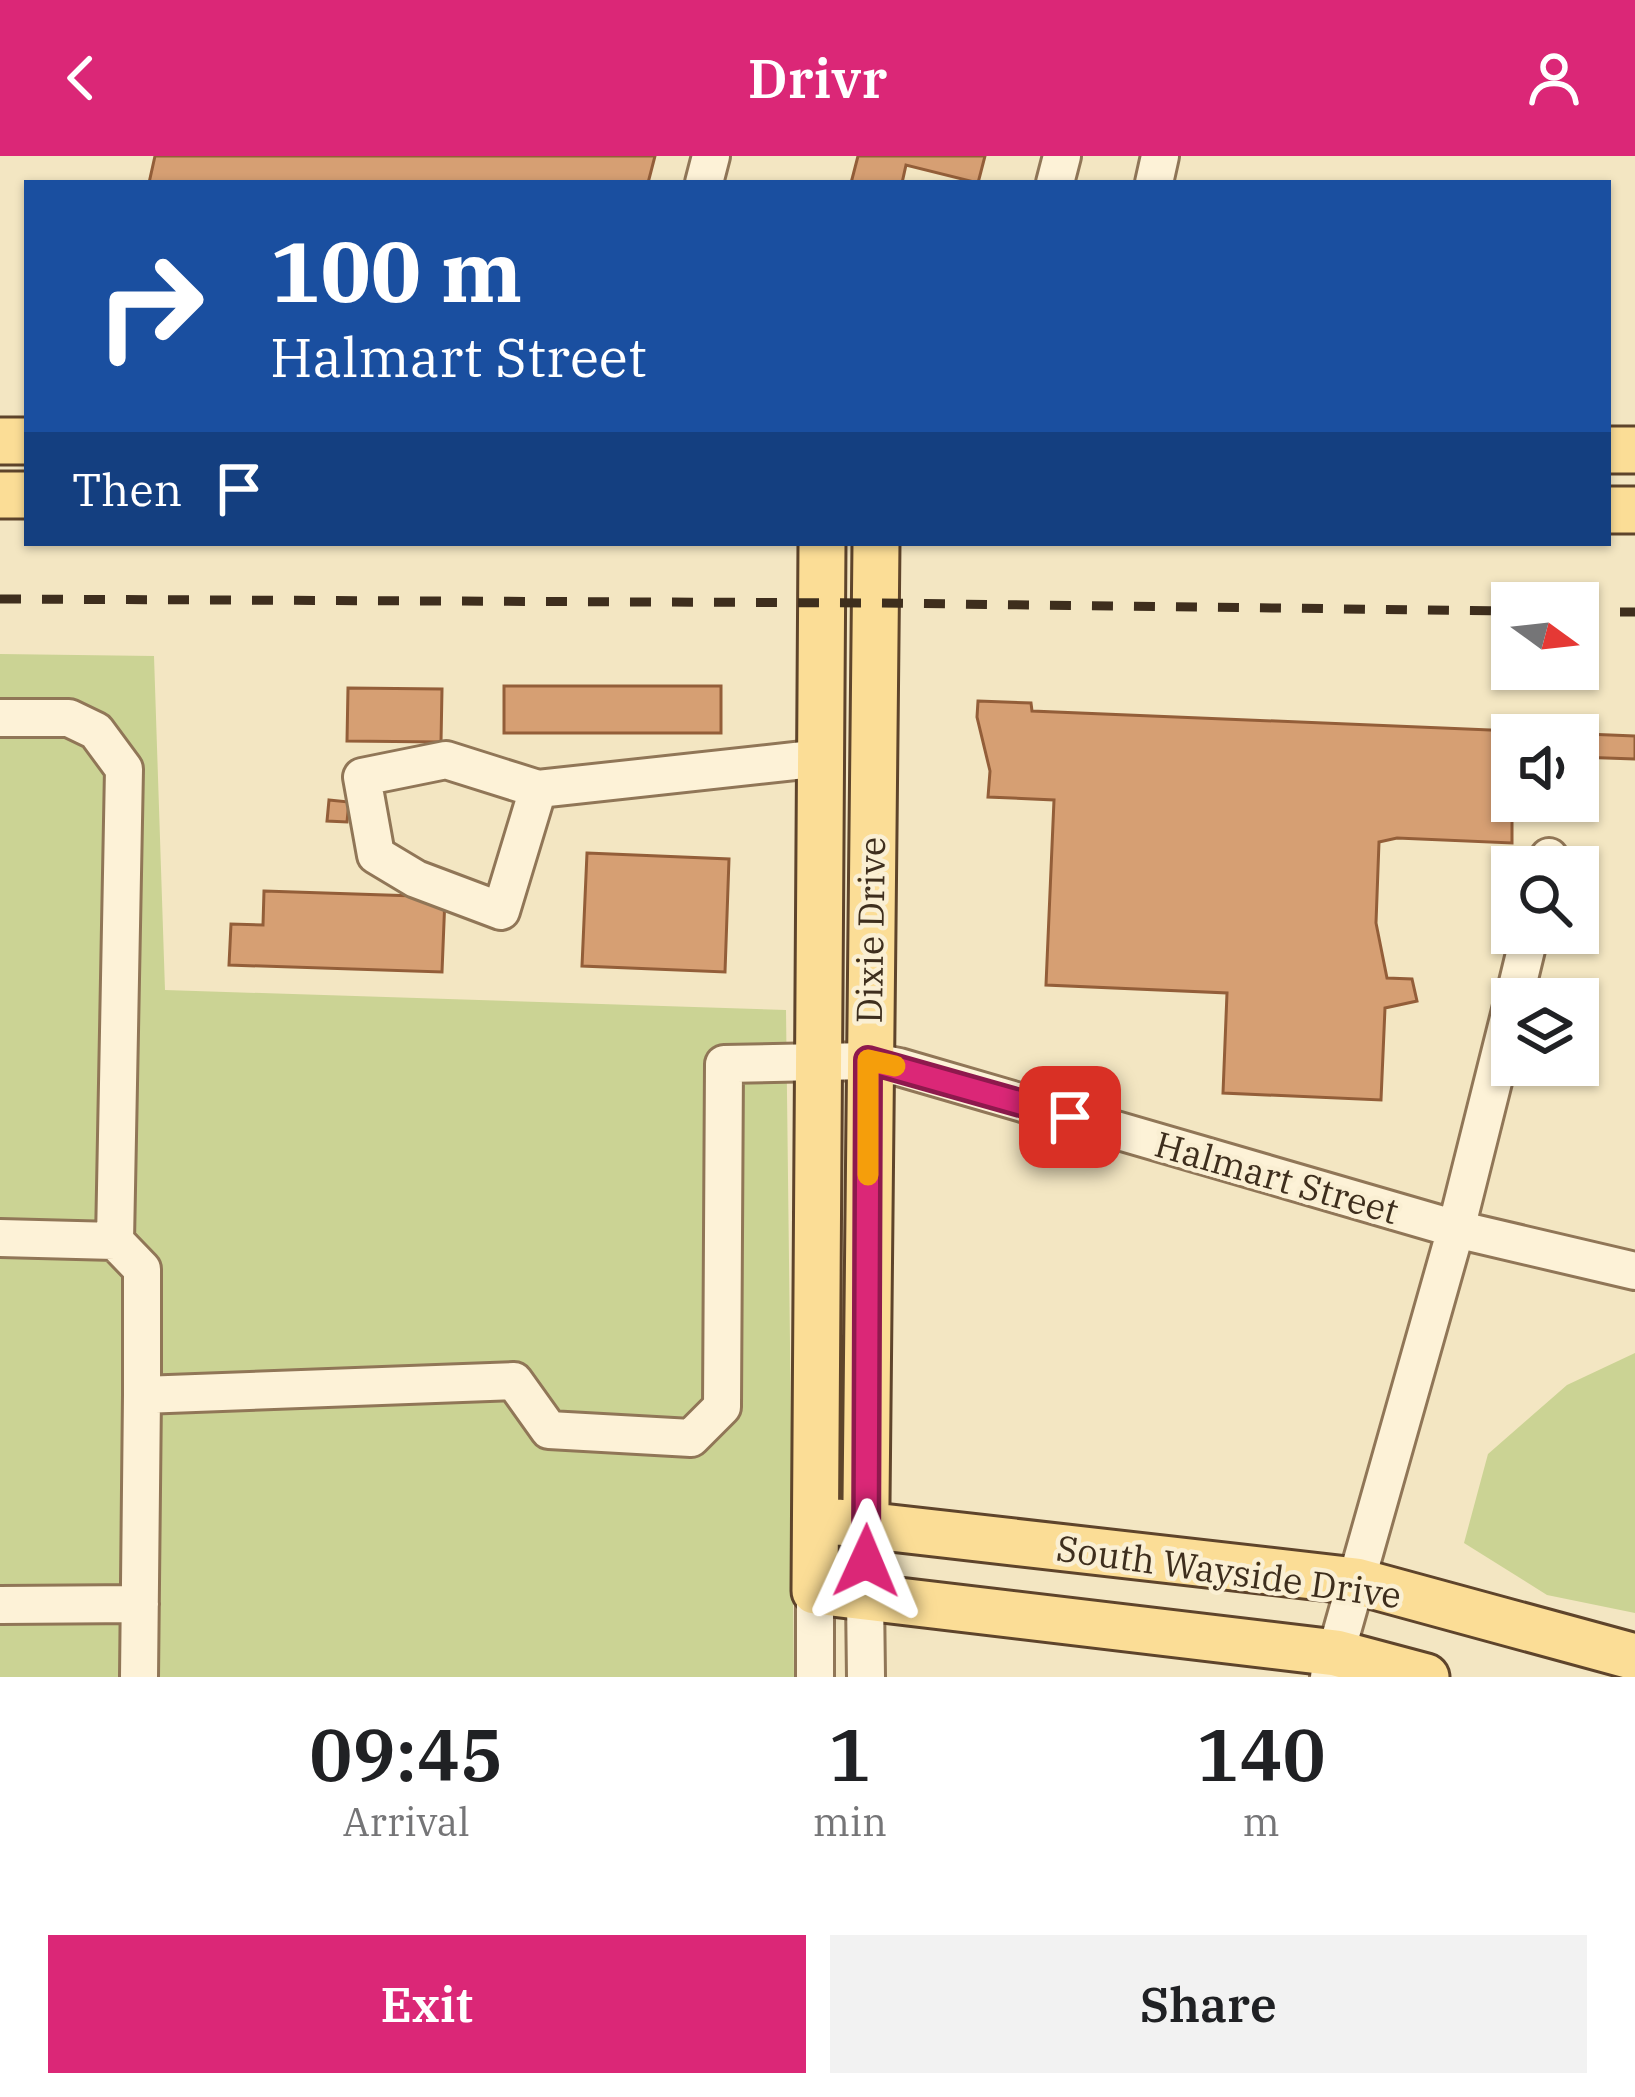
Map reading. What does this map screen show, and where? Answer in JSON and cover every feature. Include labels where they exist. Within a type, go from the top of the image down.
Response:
[{"type":"main road","name":"Dixie Drive","points":[[815,1591],[822,546]]},
{"type":"main road","name":"Dixie Drive","points":[[865,1597],[876,546]]},
{"type":"main road","name":"South Wayside Drive","points":[[817,1520],[1356,1581],[1635,1657]]},
{"type":"main road","name":"South Wayside Drive","points":[[815,1591],[1426,1677]]},
{"type":"street","points":[[0,718],[69,718],[96,731],[124,769],[116,1241],[142,1269],[139,1677]]},
{"type":"street","points":[[538,790],[501,911],[416,878],[376,855],[362,777],[446,760],[538,790],[822,758]]},
{"type":"street","name":"Halmart Street","points":[[142,1395],[514,1381],[548,1430],[691,1438],[722,1406],[724,1064],[868,1060],[1456,1228],[1635,1271]]},
{"type":"street","points":[[1333,1665],[1492,1086]]},
{"type":"street","points":[[0,1238],[116,1241]]},
{"type":"street","name":"Dixie Drive","points":[[815,1591],[815,1677]]},
{"type":"street","name":"Dixie Drive","points":[[865,1597],[866,1677]]},
{"type":"street","points":[[0,1605],[140,1604]]},
{"type":"green space","points":[[0,654],[154,656],[165,990],[786,1010],[794,1677],[0,1677]]},
{"type":"green space","points":[[1635,1353],[1635,1613],[1547,1595],[1464,1543],[1488,1454],[1567,1385]]},
{"type":"building","points":[[155,156],[655,156],[649,180],[150,180]]},
{"type":"building","points":[[858,156],[985,156],[979,180],[906,165],[903,180],[852,180]]},
{"type":"building","points":[[504,686],[721,686],[721,733],[504,733]]},
{"type":"building","points":[[348,688],[442,689],[441,742],[347,741]]},
{"type":"building","points":[[978,701],[1031,703],[1032,711],[1491,730],[1491,822],[1512,822],[1512,843],[1397,838],[1379,842],[1376,923],[1387,978],[1412,979],[1417,1001],[1385,1008],[1381,1100],[1223,1093],[1227,993],[1046,985],[1054,800],[988,797],[990,771],[977,717]]},
{"type":"building","points":[[1599,735],[1635,736],[1635,759],[1599,758]]},
{"type":"building","points":[[329,800],[349,802],[347,822],[327,821]]},
{"type":"building","points":[[587,853],[729,859],[725,972],[582,966]]},
{"type":"building","points":[[264,891],[445,897],[442,972],[229,965],[231,924],[263,925]]},
{"type":"railway","points":[[0,599],[1491,611]]},
{"type":"railway","points":[[1599,612],[1635,612]]},
{"type":"slow traffic","points":[[868,1175],[868,1060],[895,1066]]},
{"type":"route","points":[[866,1561],[868,1060],[1070,1117]]}]
